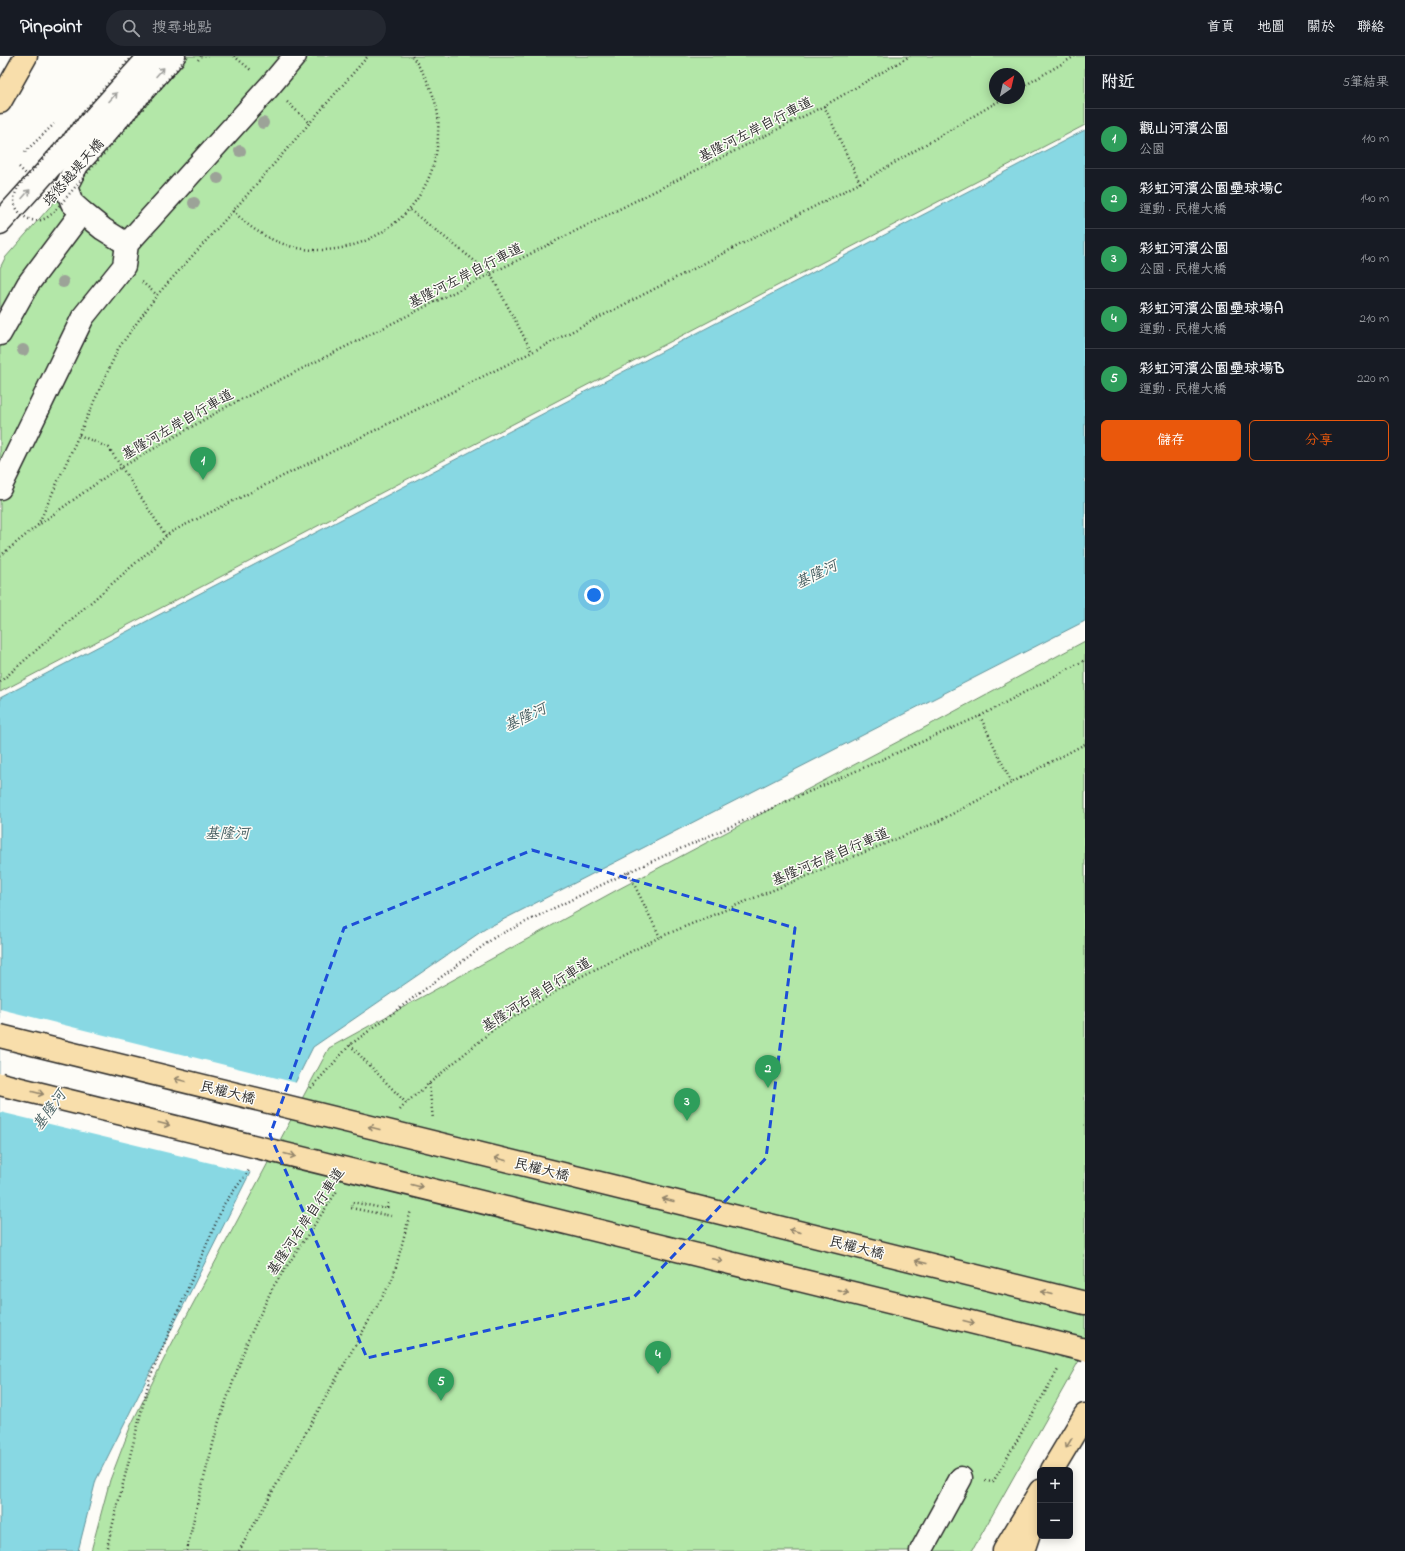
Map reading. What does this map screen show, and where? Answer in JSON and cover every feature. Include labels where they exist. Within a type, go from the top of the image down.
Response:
[{"type":"main road","points":[[0,102],[26,56]]},
{"type":"main road","name":"民權大橋","points":[[0,1036],[1085,1303]]},
{"type":"main road","points":[[0,1084],[1085,1350]]},
{"type":"main road","points":[[1054,1467],[1085,1415]]},
{"type":"main road","points":[[1004,1551],[1037,1496]]},
{"type":"main road","points":[[1023,1551],[1039,1503]]},
{"type":"lane","points":[[0,223],[150,56]]},
{"type":"lane","points":[[127,244],[103,229],[72,203],[66,187],[77,165],[174,56]]},
{"type":"lane","points":[[0,488],[83,317],[124,266],[127,244],[269,87],[295,56]]},
{"type":"lane","points":[[0,334],[28,284],[82,212]]},
{"type":"lane","points":[[921,1551],[961,1478]]},
{"type":"path","name":"塔悠越堤天橋","points":[[132,56],[18,186],[14,199],[17,209],[24,217],[34,220],[44,219],[52,214],[188,56]]},
{"type":"path","name":"基隆河左岸自行車道","points":[[37,526],[118,349],[157,295],[233,211],[368,56]]},
{"type":"path","points":[[233,211],[259,232],[289,246],[322,250],[354,245],[385,231],[410,210],[428,182],[438,150],[438,117],[430,85],[412,56]]},
{"type":"path","name":"基隆河左岸自行車道","points":[[0,556],[37,526],[108,475],[228,406],[824,106],[910,56]]},
{"type":"path","points":[[1025,86],[1076,56]]},
{"type":"path","points":[[269,87],[310,123]]},
{"type":"path","points":[[0,682],[171,532],[532,352],[860,184],[994,104]]},
{"type":"path","points":[[824,106],[860,184]]},
{"type":"path","points":[[19,167],[27,175]]},
{"type":"path","points":[[410,210],[490,274],[532,352]]},
{"type":"path","points":[[78,435],[109,448],[166,536]]},
{"type":"path","points":[[308,1092],[350,1045],[495,937],[628,872],[980,716],[1085,660]]},
{"type":"path","points":[[980,716],[1011,782]]},
{"type":"path","name":"基隆河右岸自行車道","points":[[396,1115],[406,1103],[501,1025],[576,979],[660,937],[935,823],[1085,744]]},
{"type":"path","points":[[628,872],[660,937]]},
{"type":"path","points":[[350,1045],[406,1103]]},
{"type":"path","points":[[429,1084],[434,1126]]},
{"type":"path","points":[[106,1551],[150,1377],[224,1204],[252,1167]]},
{"type":"path","name":"基隆河右岸自行車道","points":[[188,1551],[196,1509],[219,1421],[248,1340],[273,1287],[338,1190]]},
{"type":"path","points":[[388,1203],[387,1209],[352,1202],[351,1208],[391,1216]]},
{"type":"path","points":[[240,1551],[393,1278],[412,1206]]},
{"type":"path","points":[[961,1478],[993,1482],[1062,1362]]},
{"type":"highlighted area","points":[[532,850],[795,928],[766,1158],[634,1297],[367,1358],[270,1135],[344,928]]},
{"type":"green space","points":[[182,56],[1085,56],[1085,125],[0,692],[0,268],[5,258]]},
{"type":"green space","points":[[1085,641],[1085,1350],[972,1551],[91,1551],[110,1480],[131,1425],[169,1349],[329,1048],[615,891]]},
{"type":"water","name":"基隆河","points":[[1085,130],[1085,621],[485,929],[313,1047],[96,1480],[78,1551],[0,1551],[0,698]]},
{"type":"pier","points":[[0,1009],[297,1083],[252,1173],[0,1112]]},
{"type":"place","name":"觀山河濱公園","points":[[203,480]]},
{"type":"place","name":"彩虹河濱公園壘球場C","points":[[768,1088]]},
{"type":"place","name":"彩虹河濱公園","points":[[687,1121]]},
{"type":"place","name":"彩虹河濱公園壘球場A","points":[[658,1374]]},
{"type":"place","name":"彩虹河濱公園壘球場B","points":[[441,1401]]}]
